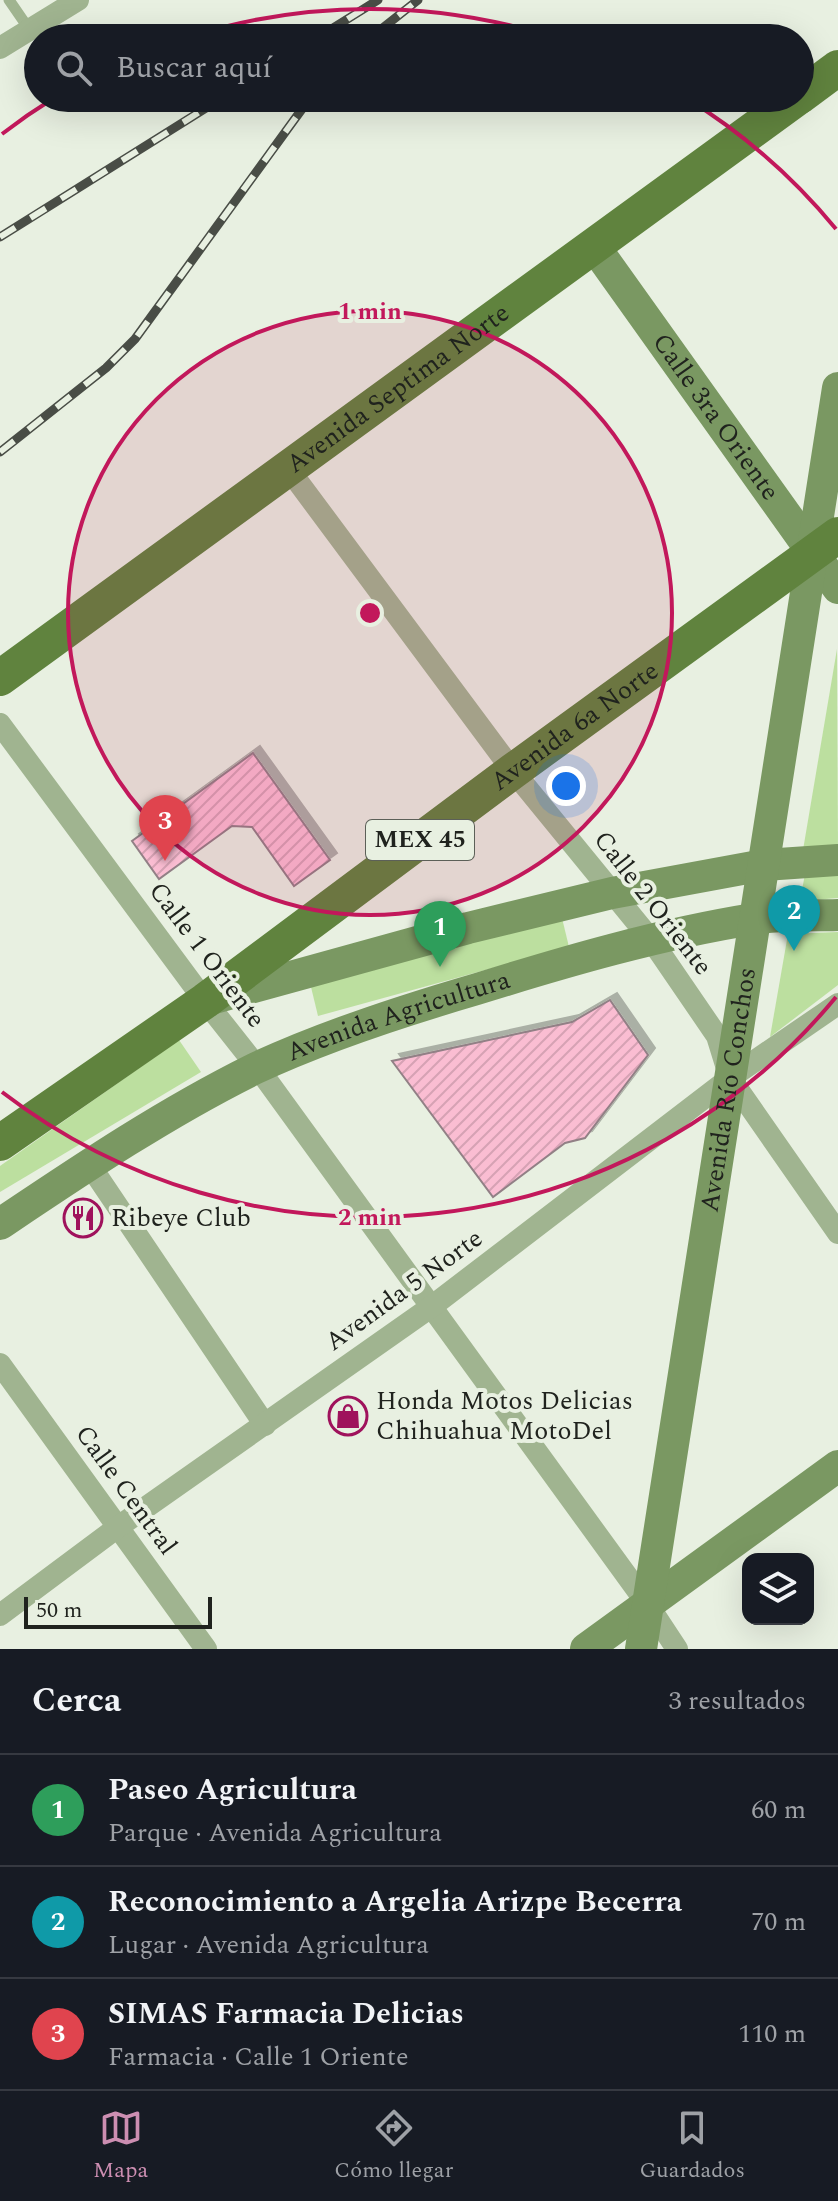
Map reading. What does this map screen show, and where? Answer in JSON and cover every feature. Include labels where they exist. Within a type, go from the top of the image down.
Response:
[{"type":"main road","name":"Avenida Septima Norte","points":[[814,86],[838,68]]},
{"type":"main road","name":"Avenida Septima Norte","points":[[0,678],[778,112]]},
{"type":"main road","name":"Calle 3ra Oriente","points":[[594,246],[825,544],[838,588]]},
{"type":"main road","name":"Avenida Río Conchos","points":[[641,1649],[755,918],[825,544],[838,388]]},
{"type":"main road","name":"Avenida 6a Norte","points":[[0,1143],[205,1001],[825,544]]},
{"type":"main road","points":[[205,1001],[468,928],[612,893],[764,865],[838,860]]},
{"type":"main road","name":"Avenida Agricultura","points":[[0,1224],[89,1164],[201,1096],[258,1068],[427,1004],[559,964],[755,918],[838,915]]},
{"type":"main road","points":[[586,1649],[838,1466]]},
{"type":"street","points":[[37,24],[78,0]]},
{"type":"street","points":[[0,48],[24,32]]},
{"type":"street","name":"Calle 2 Oriente","points":[[287,467],[513,771],[652,941],[717,1036],[730,1078],[838,1233]]},
{"type":"street","name":"Calle 1 Oriente","points":[[0,724],[258,1068],[677,1649]]},
{"type":"street","name":"Avenida 5 Norte","points":[[0,1615],[118,1527],[431,1307],[730,1078],[838,1004]]},
{"type":"street","points":[[89,1164],[265,1425]]},
{"type":"street","name":"Calle Central","points":[[0,1364],[206,1649]]},
{"type":"lane","points":[[9,0],[26,24]]},
{"type":"green space","points":[[837,649],[838,848],[803,850]]},
{"type":"green space","points":[[838,872],[838,898],[800,901],[805,874]]},
{"type":"green space","points":[[562,918],[569,947],[318,1016],[311,987]]},
{"type":"green space","points":[[838,932],[838,985],[770,1037],[788,934]]},
{"type":"green space","points":[[179,1040],[201,1072],[0,1192],[0,1166]]},
{"type":"building","points":[[253,753],[330,860],[294,886],[252,827],[232,826],[159,879],[132,841]]},
{"type":"building","points":[[610,1000],[648,1055],[585,1138],[565,1143],[493,1197],[392,1061],[572,1022]]},
{"type":"railway","points":[[339,24],[378,0]]},
{"type":"railway","points":[[388,24],[418,0]]},
{"type":"railway","points":[[0,237],[200,112]]},
{"type":"railway","points":[[0,452],[106,368],[135,339],[300,112]]},
{"type":"place","name":"SIMAS Farmacia Delicias","points":[[165,861]]},
{"type":"place","name":"Reconocimiento a Argelia Arizpe Becerra","points":[[794,951]]},
{"type":"place","name":"Paseo Agricultura","points":[[440,967]]},
{"type":"place","name":"Ribeye Club","points":[[83,1218]]},
{"type":"place","name":"Honda Motos Delicias Chihuahua MotoDel","points":[[348,1416]]}]
